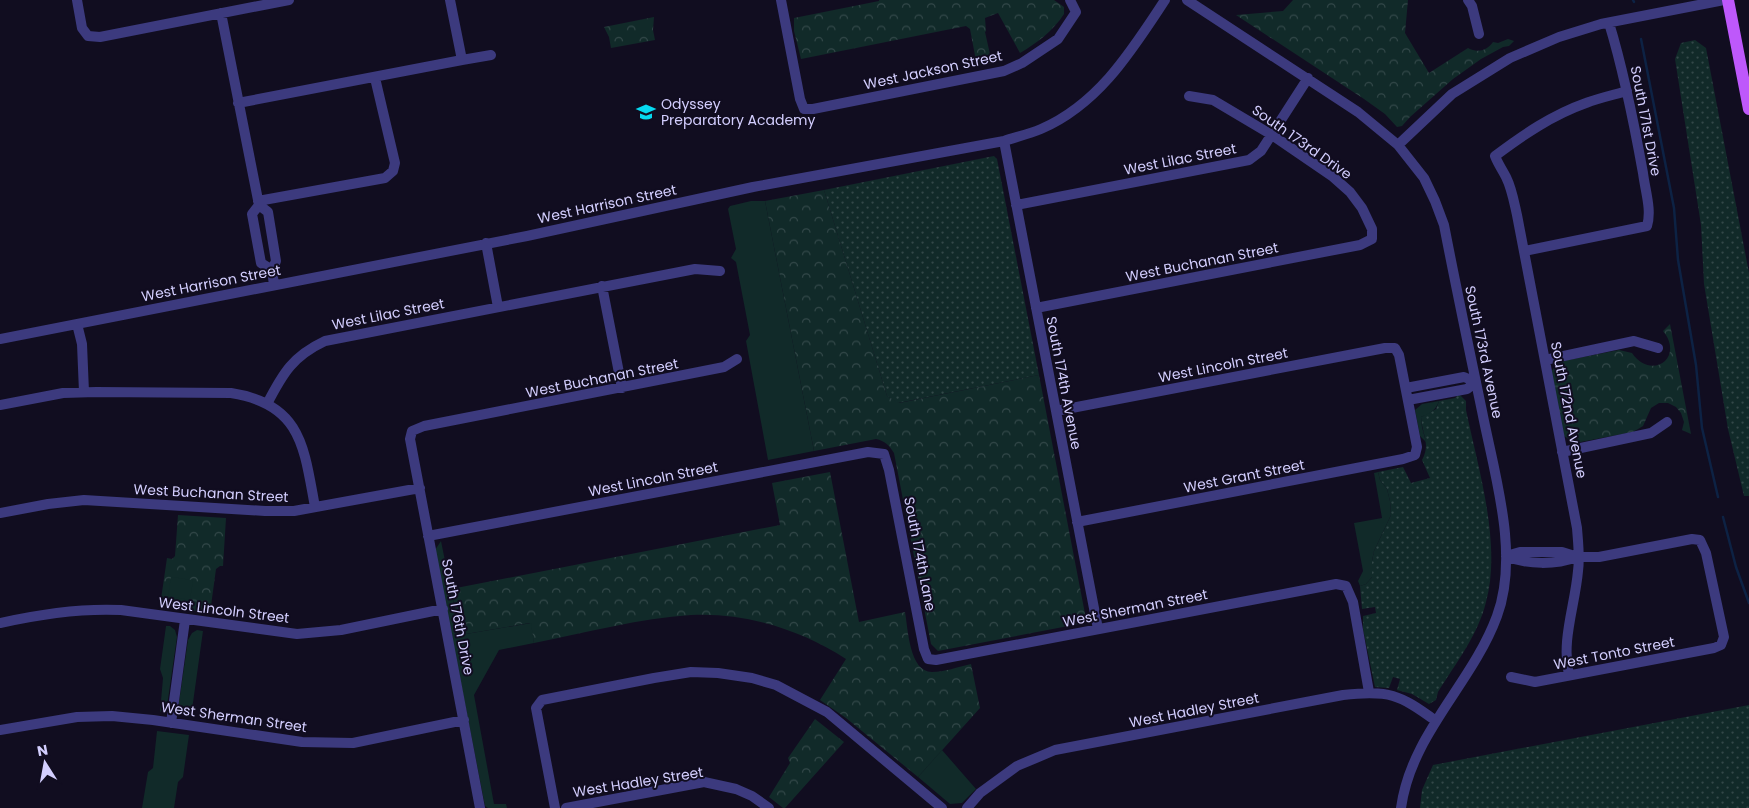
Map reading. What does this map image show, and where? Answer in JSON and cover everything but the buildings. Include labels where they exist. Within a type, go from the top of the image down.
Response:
[{"type":"main road","points":[[1728,0],[1749,109]]},
{"type":"street","points":[[77,0],[82,28],[88,36],[100,37],[289,0]]},
{"type":"street","points":[[450,0],[462,60]]},
{"type":"street","name":"West Jackson Street","points":[[781,0],[800,99],[804,109],[813,109],[1004,71],[1022,63],[1058,38],[1076,12],[1070,0]]},
{"type":"street","name":"West Harrison Street","points":[[0,339],[486,243],[753,187],[1004,141],[1041,129],[1074,111],[1094,95],[1113,74],[1165,0]]},
{"type":"street","name":"South 173rd Avenue","points":[[1187,0],[1358,112],[1398,145],[1424,178],[1444,225],[1499,497],[1506,556],[1504,587],[1498,614],[1486,642],[1421,746],[1409,773],[1401,808]]},
{"type":"street","points":[[1468,0],[1472,6],[1479,34]]},
{"type":"street","points":[[1398,145],[1452,94],[1510,58],[1559,37],[1609,23],[1724,0]]},
{"type":"street","points":[[221,13],[258,203],[268,212],[276,262],[272,270],[274,285]]},
{"type":"street","name":"South 171st Drive","points":[[1524,251],[1646,226],[1649,219],[1627,91],[1618,51],[1609,23]]},
{"type":"street","points":[[238,103],[491,55]]},
{"type":"street","points":[[258,203],[385,178],[393,171],[395,163],[375,78]]},
{"type":"street","name":"West Lilac Street","points":[[1016,205],[1248,160],[1261,151],[1308,78]]},
{"type":"street","name":"South 172nd Avenue","points":[[1569,675],[1566,663],[1567,637],[1576,590],[1577,528],[1512,193],[1506,176],[1498,165],[1495,156],[1524,134],[1554,117],[1585,103],[1627,91]]},
{"type":"street","name":"South 173rd Drive","points":[[1189,96],[1213,100],[1272,135],[1332,176],[1350,192],[1362,208],[1372,229],[1372,238]]},
{"type":"street","name":"South 174th Avenue","points":[[1004,141],[1098,629]]},
{"type":"street","points":[[258,203],[252,214],[261,263],[272,270]]},
{"type":"street","name":"West Buchanan Street","points":[[1036,308],[1360,245],[1372,238]]},
{"type":"street","points":[[486,243],[498,307]]},
{"type":"street","name":"West Lilac Street","points":[[267,404],[280,378],[293,362],[308,349],[326,341],[695,268],[720,271]]},
{"type":"street","points":[[602,286],[622,388]]},
{"type":"street","points":[[77,324],[82,344],[84,392]]},
{"type":"street","points":[[1545,360],[1634,341],[1658,348]]},
{"type":"street","name":"West Lincoln Street","points":[[1056,411],[1385,348],[1395,348],[1399,355],[1406,388]]},
{"type":"street","name":"West Buchanan Street","points":[[412,431],[424,426],[724,367],[737,358]]},
{"type":"street","points":[[1464,377],[1476,382],[1466,389],[1408,400],[1406,388],[1464,377]]},
{"type":"street","points":[[0,405],[63,393],[84,392],[231,393],[247,395],[267,404],[289,420],[302,443],[315,507]]},
{"type":"street","name":"West Grant Street","points":[[1077,522],[1403,459],[1415,454],[1417,446],[1408,400]]},
{"type":"street","points":[[1562,452],[1651,433],[1667,422]]},
{"type":"street","name":"South 176th Drive","points":[[412,431],[410,439],[480,808]]},
{"type":"street","name":"West Lincoln Street","points":[[428,536],[868,452],[884,454]]},
{"type":"street","name":"South 174th Lane","points":[[884,454],[889,470],[924,649],[928,659]]},
{"type":"street","name":"West Buchanan Street","points":[[0,513],[48,504],[84,500],[265,511],[294,511],[420,488]]},
{"type":"street","name":"West Tonto Street","points":[[1511,677],[1535,682],[1722,645],[1724,637],[1706,553],[1700,540],[1692,539],[1599,557],[1578,557]]},
{"type":"street","points":[[1506,556],[1520,552],[1562,552],[1578,557]]},
{"type":"street","name":"West Sherman Street","points":[[928,659],[936,660],[1336,584],[1346,586],[1353,602],[1369,692]]},
{"type":"street","name":"West Lincoln Street","points":[[0,623],[68,611],[98,609],[121,610],[297,634],[342,630],[443,609]]},
{"type":"street","points":[[171,723],[185,620]]},
{"type":"street","points":[[555,808],[536,708],[542,700],[682,674],[718,673],[752,678],[776,685],[827,712],[942,808]]},
{"type":"street","name":"West Hadley Street","points":[[967,808],[980,793],[1017,766],[1055,750],[1343,695],[1369,692],[1393,695],[1410,702],[1436,720]]},
{"type":"street","name":"West Sherman Street","points":[[0,730],[77,717],[112,716],[302,742],[353,743],[464,720]]},
{"type":"street","name":"West Hadley Street","points":[[566,808],[704,782],[736,789],[752,796],[769,808]]},
{"type":"green space","points":[[879,0],[1054,0],[1064,7],[1064,14],[1044,36],[1020,53],[998,13],[985,18],[985,32],[992,63],[977,66],[970,29],[966,26],[801,59],[794,31],[794,18]]},
{"type":"green space","points":[[1293,0],[1408,0],[1405,33],[1429,73],[1468,48],[1482,50],[1493,42],[1498,43],[1508,39],[1514,41],[1509,46],[1503,47],[1481,59],[1453,79],[1402,126],[1397,127],[1385,114],[1364,99],[1236,15],[1283,11]]},
{"type":"green space","points":[[654,17],[653,30],[655,40],[611,48],[609,37],[604,27]]},
{"type":"green space","points":[[1695,40],[1706,48],[1749,273],[1749,496],[1744,496],[1728,429],[1704,284],[1701,225],[1675,59],[1681,43]]},
{"type":"green space","points":[[994,156],[997,159],[1039,375],[898,403],[887,396],[824,190]]},
{"type":"green space","points":[[824,190],[887,396],[899,403],[1039,375],[1086,619],[1084,623],[938,651],[931,644],[894,453],[886,444],[876,439],[814,451],[765,201]]},
{"type":"green space","points":[[751,201],[765,201],[814,451],[768,460],[746,341],[750,335],[736,262],[731,258],[736,249],[728,209],[730,206]]},
{"type":"green space","points":[[1670,324],[1691,434],[1682,430],[1684,422],[1681,413],[1676,407],[1668,403],[1659,403],[1651,408],[1643,426],[1633,432],[1575,443],[1564,436],[1551,372],[1558,362],[1619,350],[1632,353],[1640,361],[1648,365],[1663,363],[1668,357],[1670,350],[1669,341],[1663,331]]},
{"type":"green space","points":[[1458,395],[1466,401],[1466,410],[1482,481],[1490,531],[1490,579],[1486,602],[1478,626],[1438,692],[1436,700],[1429,704],[1412,694],[1397,690],[1400,679],[1393,677],[1389,688],[1375,687],[1363,629],[1363,616],[1376,613],[1375,607],[1362,609],[1360,586],[1366,584],[1372,577],[1374,551],[1391,515],[1387,489],[1380,480],[1378,472],[1403,467],[1411,483],[1430,478],[1422,460],[1426,444],[1421,417],[1436,409],[1439,401],[1455,398]]},
{"type":"green space","points":[[1439,401],[1432,411],[1421,417],[1426,442],[1420,436],[1415,410],[1422,404]]},
{"type":"green space","points":[[830,472],[859,622],[905,612],[911,648],[918,665],[924,670],[932,672],[941,671],[971,664],[980,708],[918,777],[846,718],[820,700],[846,659],[811,639],[772,625],[732,617],[691,615],[632,623],[534,643],[530,623],[460,635],[451,589],[780,525],[772,483]]},
{"type":"green space","points":[[1378,472],[1380,480],[1387,489],[1391,515],[1374,551],[1372,577],[1366,584],[1360,586],[1358,581],[1363,571],[1354,523],[1382,518],[1374,473]]},
{"type":"green space","points":[[178,515],[226,518],[223,566],[216,569],[210,613],[160,606],[167,558],[172,559],[175,556]]},
{"type":"green space","points":[[441,541],[460,635],[531,623],[534,643],[499,650],[474,695],[494,804],[506,804],[507,808],[488,808],[485,806],[435,550]]},
{"type":"green space","points":[[171,577],[193,580],[190,600],[168,596]]},
{"type":"green space","points":[[166,626],[170,626],[175,630],[177,637],[167,706],[160,712],[163,678],[160,669]]},
{"type":"green space","points":[[197,630],[203,631],[191,717],[184,716],[178,709],[188,640],[192,633]]},
{"type":"green space","points":[[1749,705],[1749,808],[1420,808],[1422,790],[1433,765]]},
{"type":"green space","points":[[815,719],[844,742],[783,808],[769,797],[790,763],[788,758]]},
{"type":"green space","points":[[157,731],[189,735],[183,777],[178,782],[174,808],[142,808],[148,772],[153,768]]},
{"type":"green space","points":[[942,750],[976,789],[962,803],[950,804],[918,777]]},
{"type":"waterway","points":[[1641,39],[1674,208],[1678,260],[1696,365],[1702,428],[1718,497]]},
{"type":"waterway","points":[[1723,517],[1736,567],[1749,603]]},
{"type":"place","name":"Odyssey Preparatory Academy","points":[[646,112]]}]
